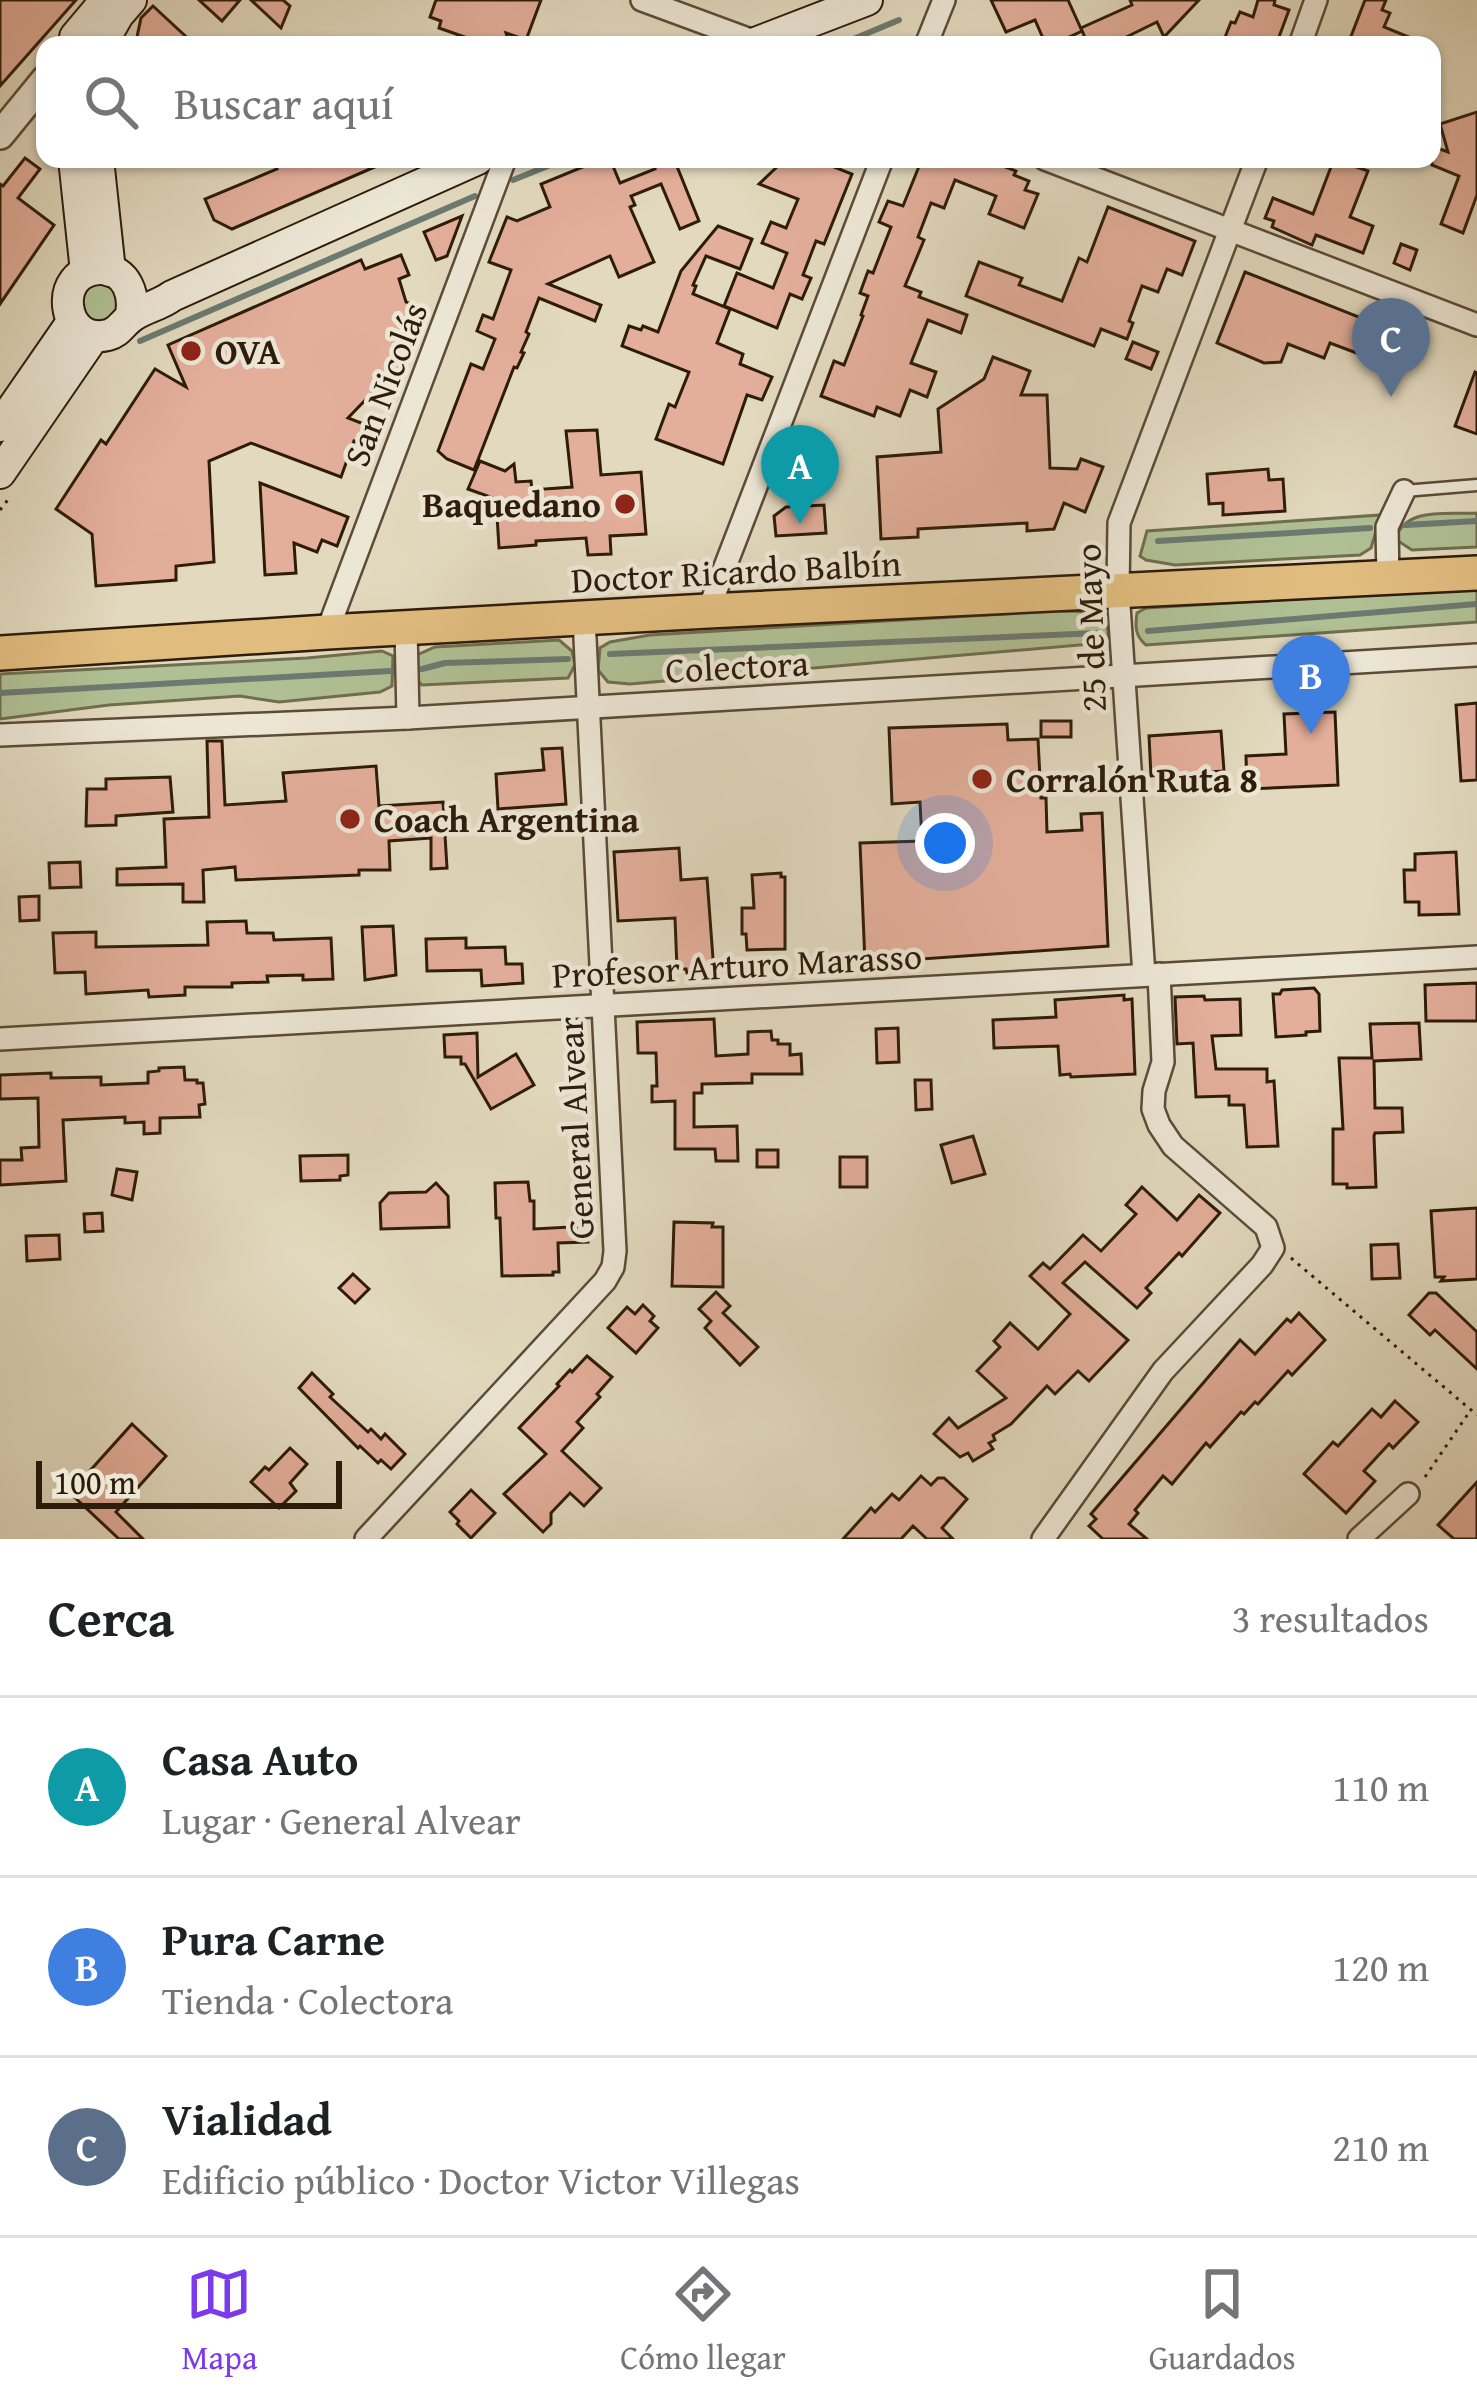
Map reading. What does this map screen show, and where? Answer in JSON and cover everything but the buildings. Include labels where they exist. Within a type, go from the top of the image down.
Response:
[{"type":"main road","points":[[774,36],[867,0]]},
{"type":"main road","points":[[87,36],[118,5]]},
{"type":"main road","points":[[77,168],[114,288]]},
{"type":"main road","points":[[99,168],[114,288],[115,333],[83,329],[67,312],[69,288],[76,278],[114,288],[160,305],[458,168]]},
{"type":"main road","points":[[0,426],[83,329]]},
{"type":"main road","points":[[0,473],[83,329]]},
{"type":"main road","name":"Doctor Ricardo Balbín","points":[[0,653],[708,611],[1477,573]]},
{"type":"street","points":[[642,0],[733,36]]},
{"type":"street","points":[[930,36],[944,0]]},
{"type":"street","points":[[1303,36],[1316,0]]},
{"type":"street","points":[[1,131],[36,90]]},
{"type":"street","name":"San Nicolás","points":[[327,632],[502,168]]},
{"type":"street","points":[[708,611],[879,168]]},
{"type":"street","points":[[1068,168],[1477,325]]},
{"type":"street","name":"25 de Mayo","points":[[1254,168],[1119,523],[1118,591],[1151,974],[1161,1005],[1163,1062],[1153,1108],[1172,1146],[1266,1227],[1273,1247]]},
{"type":"street","points":[[1388,578],[1388,527],[1404,490]]},
{"type":"street","name":"General Alvear","points":[[366,1539],[613,1267],[584,618]]},
{"type":"street","points":[[406,628],[408,718]]},
{"type":"street","name":"Colectora","points":[[0,734],[408,718],[1477,655]]},
{"type":"street","name":"Profesor Arturo Marasso","points":[[0,1039],[1477,958]]},
{"type":"street","points":[[1043,1539],[1155,1382],[1273,1247]]},
{"type":"street","points":[[1359,1539],[1408,1494]]},
{"type":"lane","points":[[1404,490],[1477,485]]},
{"type":"path","points":[[1273,1247],[1477,1415]]},
{"type":"path","points":[[1408,1494],[1472,1409]]},
{"type":"green space","points":[[96,281],[115,288],[119,308],[100,321],[85,317],[80,292]]},
{"type":"green space","points":[[1477,513],[1477,547],[1412,550],[1395,539],[1401,528],[1418,517]]},
{"type":"green space","points":[[1381,515],[1371,548],[1360,555],[1175,565],[1140,556],[1147,531]]},
{"type":"green space","points":[[1477,588],[1477,622],[1146,645],[1136,626],[1137,613],[1146,608]]},
{"type":"green space","points":[[1087,612],[1103,619],[1108,636],[1104,649],[1091,644],[630,684],[608,682],[598,670],[600,648],[650,635]]},
{"type":"green space","points":[[559,640],[572,651],[575,665],[568,678],[422,685],[417,680],[417,655],[435,647]]},
{"type":"green space","points":[[382,651],[393,656],[392,686],[380,692],[279,702],[240,696],[109,705],[0,719],[0,674]]},
{"type":"waterway","points":[[861,36],[899,20]]},
{"type":"waterway","points":[[513,180],[543,168]]},
{"type":"waterway","points":[[140,341],[475,196]]},
{"type":"waterway","points":[[1406,525],[1477,521]]},
{"type":"waterway","points":[[1158,541],[1370,528]]},
{"type":"waterway","points":[[1148,631],[1477,604]]},
{"type":"waterway","points":[[610,654],[1099,633]]},
{"type":"waterway","points":[[422,669],[445,663],[568,659]]},
{"type":"waterway","points":[[0,693],[390,671]]},
{"type":"place","name":"OVA","points":[[191,351]]},
{"type":"place","name":"Vialidad","points":[[1391,397]]},
{"type":"place","name":"Baquedano","points":[[625,504]]},
{"type":"place","name":"Casa Auto","points":[[800,524]]},
{"type":"place","name":"Pura Carne","points":[[1311,734]]},
{"type":"place","name":"Corralón Ruta 8","points":[[982,779]]},
{"type":"place","name":"Coach Argentina","points":[[350,819]]}]
